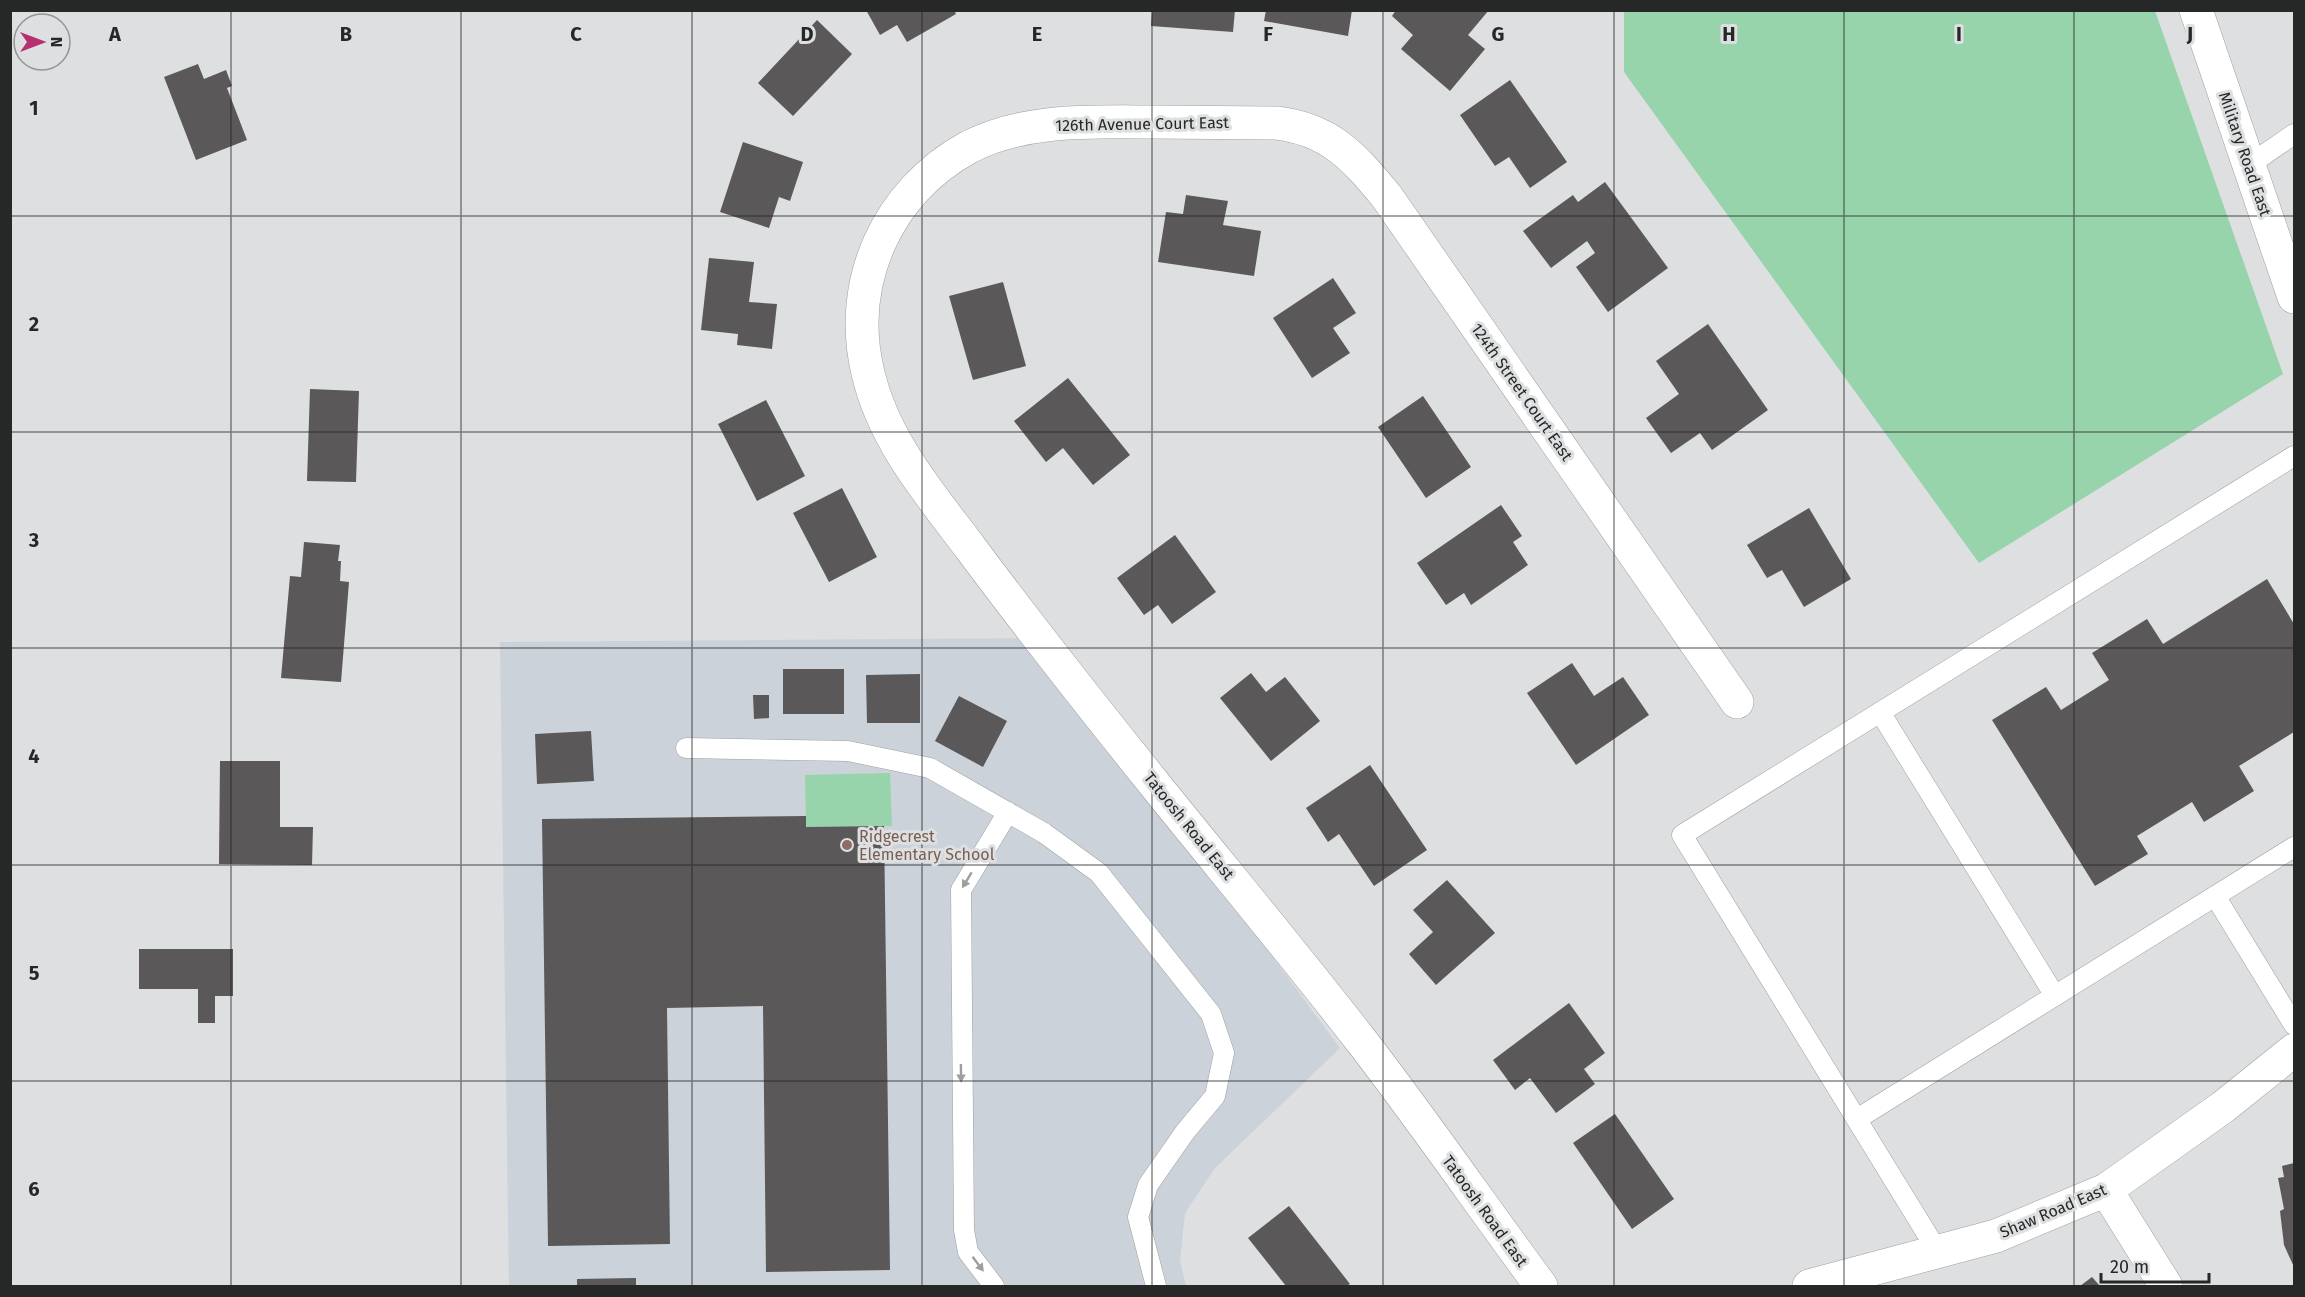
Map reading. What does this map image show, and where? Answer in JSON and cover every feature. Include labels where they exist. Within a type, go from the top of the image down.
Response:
[{"type":"street","name":"Military Road East","points":[[2196,10],[2295,297]]},
{"type":"street","name":"126th Avenue Court East","points":[[864,352],[862,324],[867,280],[872,260],[895,213],[922,180],[938,166],[972,146],[1019,130],[1074,123],[1276,123]]},
{"type":"street","name":"124th Street Court East","points":[[1276,123],[1297,125],[1320,133],[1351,157],[1387,197],[1737,702]]},
{"type":"street","name":"Tatoosh Road East","points":[[864,352],[868,375],[886,424],[906,461],[1037,638],[1364,1044],[1541,1287]]},
{"type":"street","name":"Shaw Road East","points":[[1809,1287],[1996,1236],[2106,1190],[2214,1113],[2295,1050]]},
{"type":"street","points":[[2106,1190],[2166,1287]]},
{"type":"lane","points":[[2249,165],[2295,134]]},
{"type":"lane","points":[[1938,1252],[1682,835],[2295,456]]},
{"type":"lane","points":[[1880,712],[2055,996]]},
{"type":"lane","points":[[686,748],[848,751],[930,768],[1044,833],[1099,873],[1211,1014],[1224,1053],[1215,1096],[1185,1132],[1149,1185],[1138,1217],[1156,1287]]},
{"type":"lane","points":[[994,1287],[968,1252],[964,1230],[961,890],[1008,812]]},
{"type":"lane","points":[[1857,1119],[2295,848]]},
{"type":"lane","points":[[2215,896],[2295,1025]]},
{"type":"shaded area","name":"Ridgecrest Elementary School","points":[[1037,638],[1340,1048],[1215,1168],[1185,1213],[1180,1261],[1186,1286],[509,1286],[500,642]]},
{"type":"green space","points":[[1624,11],[2155,11],[2283,374],[1979,563],[1624,72]]},
{"type":"green space","points":[[890,773],[892,826],[806,827],[805,775]]},
{"type":"building","points":[[866,10],[954,10],[956,14],[907,42],[897,25],[880,35]]},
{"type":"building","points":[[1152,10],[1235,10],[1233,32],[1151,26]]},
{"type":"building","points":[[1266,10],[1352,10],[1348,36],[1264,21]]},
{"type":"building","points":[[1396,10],[1489,10],[1468,35],[1485,49],[1450,91],[1401,49],[1413,35],[1392,16]]},
{"type":"building","points":[[817,20],[852,54],[793,116],[758,83]]},
{"type":"building","points":[[198,64],[204,79],[226,70],[232,86],[227,88],[247,140],[196,160],[164,77]]},
{"type":"building","points":[[1510,80],[1567,162],[1530,188],[1509,157],[1495,166],[1460,115]]},
{"type":"building","points":[[743,142],[803,162],[790,201],[779,197],[769,228],[720,212]]},
{"type":"building","points":[[1605,182],[1668,268],[1608,312],[1576,267],[1595,253],[1587,241],[1551,268],[1523,231],[1573,195],[1578,202]]},
{"type":"building","points":[[1186,195],[1228,201],[1223,225],[1261,231],[1254,276],[1158,262],[1166,212],[1183,214]]},
{"type":"building","points":[[709,258],[754,262],[749,302],[777,304],[772,349],[737,345],[738,334],[701,330]]},
{"type":"building","points":[[1333,278],[1356,313],[1333,328],[1350,353],[1312,378],[1273,318]]},
{"type":"building","points":[[1003,282],[1026,366],[973,380],[949,296]]},
{"type":"building","points":[[1708,324],[1768,410],[1712,450],[1700,433],[1671,453],[1646,418],[1679,394],[1656,361]]},
{"type":"building","points":[[1068,378],[1130,455],[1093,485],[1063,448],[1046,462],[1014,421]]},
{"type":"building","points":[[310,389],[359,391],[356,482],[307,481]]},
{"type":"building","points":[[1423,396],[1471,467],[1426,498],[1378,427]]},
{"type":"building","points":[[766,400],[805,476],[757,501],[718,424]]},
{"type":"building","points":[[842,488],[877,557],[829,582],[793,513]]},
{"type":"building","points":[[1501,505],[1522,536],[1513,542],[1528,565],[1471,605],[1464,593],[1446,605],[1417,563]]},
{"type":"building","points":[[1809,508],[1851,579],[1804,607],[1782,570],[1767,578],[1747,545]]},
{"type":"building","points":[[1175,535],[1216,592],[1172,624],[1158,605],[1144,615],[1117,578]]},
{"type":"building","points":[[304,542],[340,545],[338,561],[341,561],[340,581],[349,582],[341,682],[281,678],[290,576],[301,577]]},
{"type":"building","points":[[2267,579],[2294,624],[2294,732],[2239,766],[2254,791],[2204,822],[2192,802],[2137,836],[2148,854],[2095,886],[1992,720],[2046,687],[2061,710],[2109,680],[2092,653],[2147,619],[2163,644]]},
{"type":"building","points":[[1572,663],[1594,696],[1623,677],[1649,715],[1576,765],[1527,693]]},
{"type":"building","points":[[783,669],[844,669],[844,714],[783,714]]},
{"type":"building","points":[[1251,673],[1266,692],[1285,677],[1320,721],[1271,761],[1220,698]]},
{"type":"building","points":[[920,674],[920,723],[867,723],[866,675]]},
{"type":"building","points":[[753,695],[769,695],[769,718],[754,719]]},
{"type":"building","points":[[959,696],[1007,721],[983,767],[935,741]]},
{"type":"building","points":[[591,731],[594,781],[537,784],[535,734]]},
{"type":"building","points":[[220,761],[280,761],[280,827],[313,827],[312,865],[219,864]]},
{"type":"building","points":[[1370,765],[1427,850],[1374,886],[1339,834],[1328,842],[1306,808]]},
{"type":"building","points":[[806,816],[806,827],[884,826],[890,1270],[766,1272],[763,1006],[667,1008],[670,1244],[548,1246],[542,819]]},
{"type":"building","points":[[1447,880],[1495,933],[1436,985],[1409,954],[1433,932],[1413,910]]},
{"type":"building","points":[[139,949],[233,949],[233,996],[215,996],[215,1023],[198,1023],[198,989],[139,989]]},
{"type":"building","points":[[1569,1003],[1605,1053],[1584,1069],[1595,1084],[1556,1113],[1530,1078],[1515,1090],[1493,1060]]},
{"type":"building","points":[[1615,1114],[1674,1199],[1632,1229],[1573,1143]]},
{"type":"building","points":[[2294,1163],[2294,1267],[2284,1245],[2280,1211],[2284,1209],[2278,1178],[2284,1177],[2282,1166]]},
{"type":"building","points":[[1289,1206],[1350,1284],[1346,1286],[1286,1286],[1248,1238]]},
{"type":"building","points":[[2092,1277],[2100,1286],[2080,1286]]},
{"type":"building","points":[[636,1278],[636,1286],[577,1286],[577,1279]]},
{"type":"place","name":"Ridgecrest Elementary School","points":[[847,845]]}]
